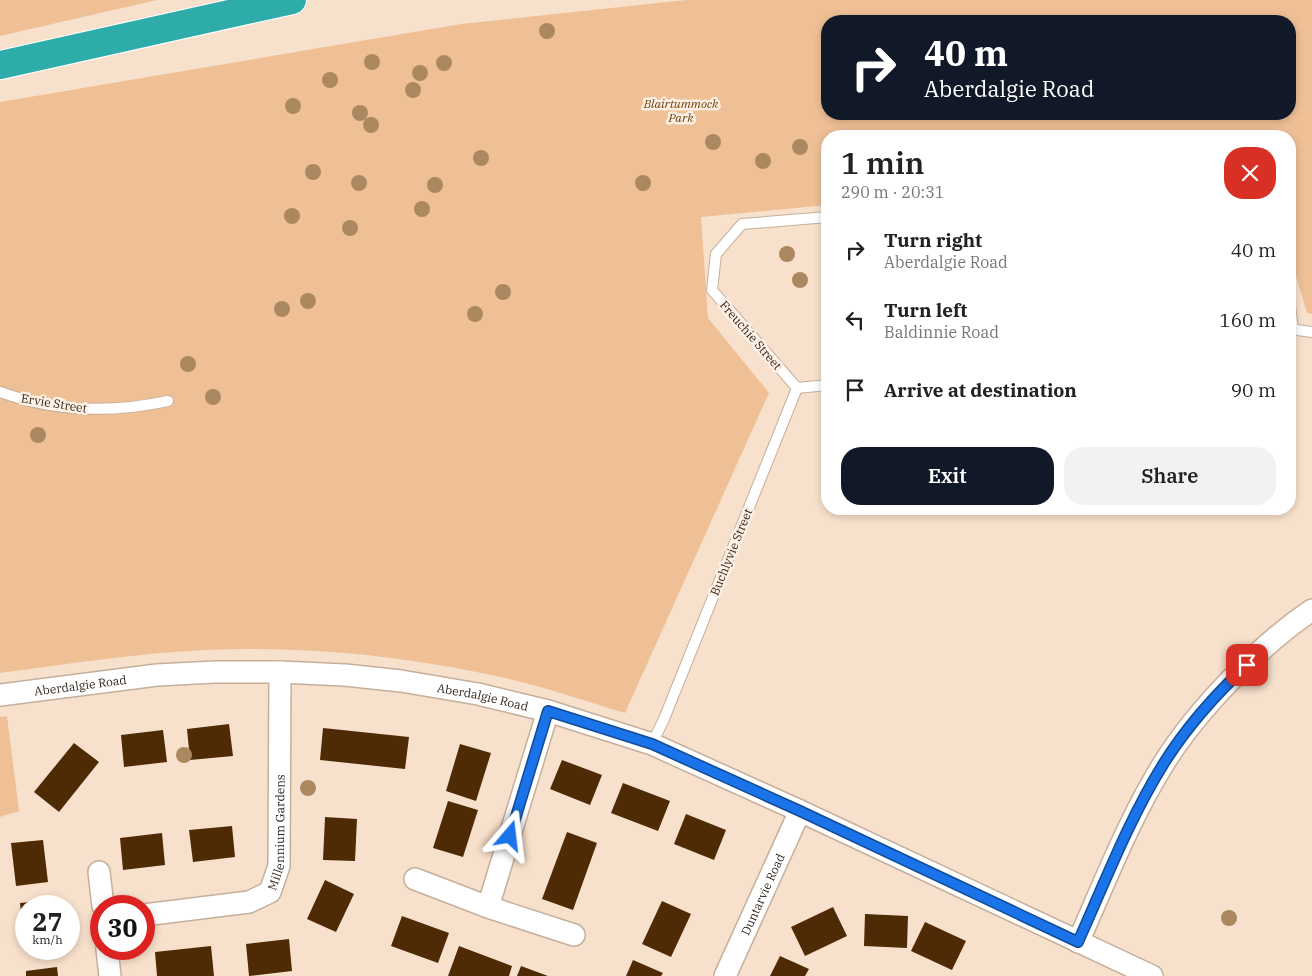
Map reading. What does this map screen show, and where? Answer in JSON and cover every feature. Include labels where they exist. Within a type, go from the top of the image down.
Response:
[{"type":"highway","points":[[0,65],[292,0]]},
{"type":"street","points":[[1078,942],[1130,826],[1147,791],[1165,762],[1207,706],[1268,645],[1312,610]]},
{"type":"street","name":"Aberdalgie Road","points":[[0,696],[157,675],[215,672],[280,672],[345,675],[401,681],[478,694],[548,711],[652,744],[800,811],[1152,976]]},
{"type":"street","name":"Millennium Gardens","points":[[155,914],[249,902],[270,892],[279,866],[280,672]]},
{"type":"street","points":[[488,907],[548,711]]},
{"type":"street","name":"Duntarvie Road","points":[[724,976],[800,811]]},
{"type":"street","points":[[99,872],[102,895]]},
{"type":"street","points":[[415,879],[488,907],[574,935]]},
{"type":"street","points":[[108,960],[110,976]]},
{"type":"lane","name":"Freuchie Street","points":[[797,388],[712,290],[716,254],[742,224],[821,218]]},
{"type":"lane","points":[[1296,330],[1312,332]]},
{"type":"lane","points":[[797,388],[821,386]]},
{"type":"lane","name":"Buchlyvie Street","points":[[652,744],[668,710],[797,388]]},
{"type":"lane","name":"Ervie Street","points":[[0,392],[29,401],[73,409],[119,409],[168,402]]},
{"type":"green space","points":[[0,0],[157,0],[0,36]]},
{"type":"green space","name":"Blairtummock Park","points":[[686,0],[1312,0],[1312,314],[1307,313],[1296,276],[1296,130],[821,130],[821,206],[701,217],[708,318],[769,393],[625,713],[539,687],[486,674],[452,667],[347,653],[277,649],[181,651],[0,673],[0,102],[461,24]]},
{"type":"green space","points":[[7,716],[19,811],[0,817],[0,717]]},
{"type":"building","points":[[229,724],[233,756],[190,760],[187,729]]},
{"type":"building","points":[[323,728],[409,737],[405,769],[320,760]]},
{"type":"building","points":[[163,730],[167,762],[124,767],[121,735]]},
{"type":"building","points":[[74,743],[99,762],[59,812],[34,792]]},
{"type":"building","points":[[460,744],[491,753],[476,801],[446,791]]},
{"type":"building","points":[[562,760],[602,775],[590,805],[550,789]]},
{"type":"building","points":[[623,783],[670,801],[658,831],[611,813]]},
{"type":"building","points":[[448,801],[478,810],[463,857],[433,848]]},
{"type":"building","points":[[686,814],[726,830],[714,860],[674,844]]},
{"type":"building","points":[[325,817],[357,819],[355,861],[323,860]]},
{"type":"building","points":[[232,826],[235,857],[193,862],[189,830]]},
{"type":"building","points":[[567,832],[597,843],[573,910],[542,899]]},
{"type":"building","points":[[162,833],[165,865],[123,870],[120,838]]},
{"type":"building","points":[[43,840],[48,882],[16,886],[11,843]]},
{"type":"building","points":[[325,880],[354,894],[336,932],[307,919]]},
{"type":"building","points":[[662,901],[691,914],[671,957],[642,944]]},
{"type":"building","points":[[833,907],[847,936],[805,956],[791,927]]},
{"type":"building","points":[[865,914],[908,916],[907,948],[864,946]]},
{"type":"building","points":[[402,916],[449,933],[438,963],[391,946]]},
{"type":"building","points":[[925,922],[966,941],[952,970],[911,951]]},
{"type":"building","points":[[289,939],[292,971],[249,976],[246,944]]},
{"type":"building","points":[[211,946],[214,976],[157,976],[155,952]]},
{"type":"building","points":[[459,946],[512,966],[509,976],[448,976]]},
{"type":"building","points":[[780,956],[809,969],[805,976],[770,976]]},
{"type":"building","points":[[633,960],[663,973],[661,976],[626,976]]},
{"type":"building","points":[[521,966],[548,976],[517,976]]},
{"type":"building","points":[[57,967],[58,976],[26,976],[26,971]]},
{"type":"route","points":[[510,836],[548,711],[652,744],[800,811],[1078,942],[1147,791],[1165,762],[1207,706],[1247,665]]}]
